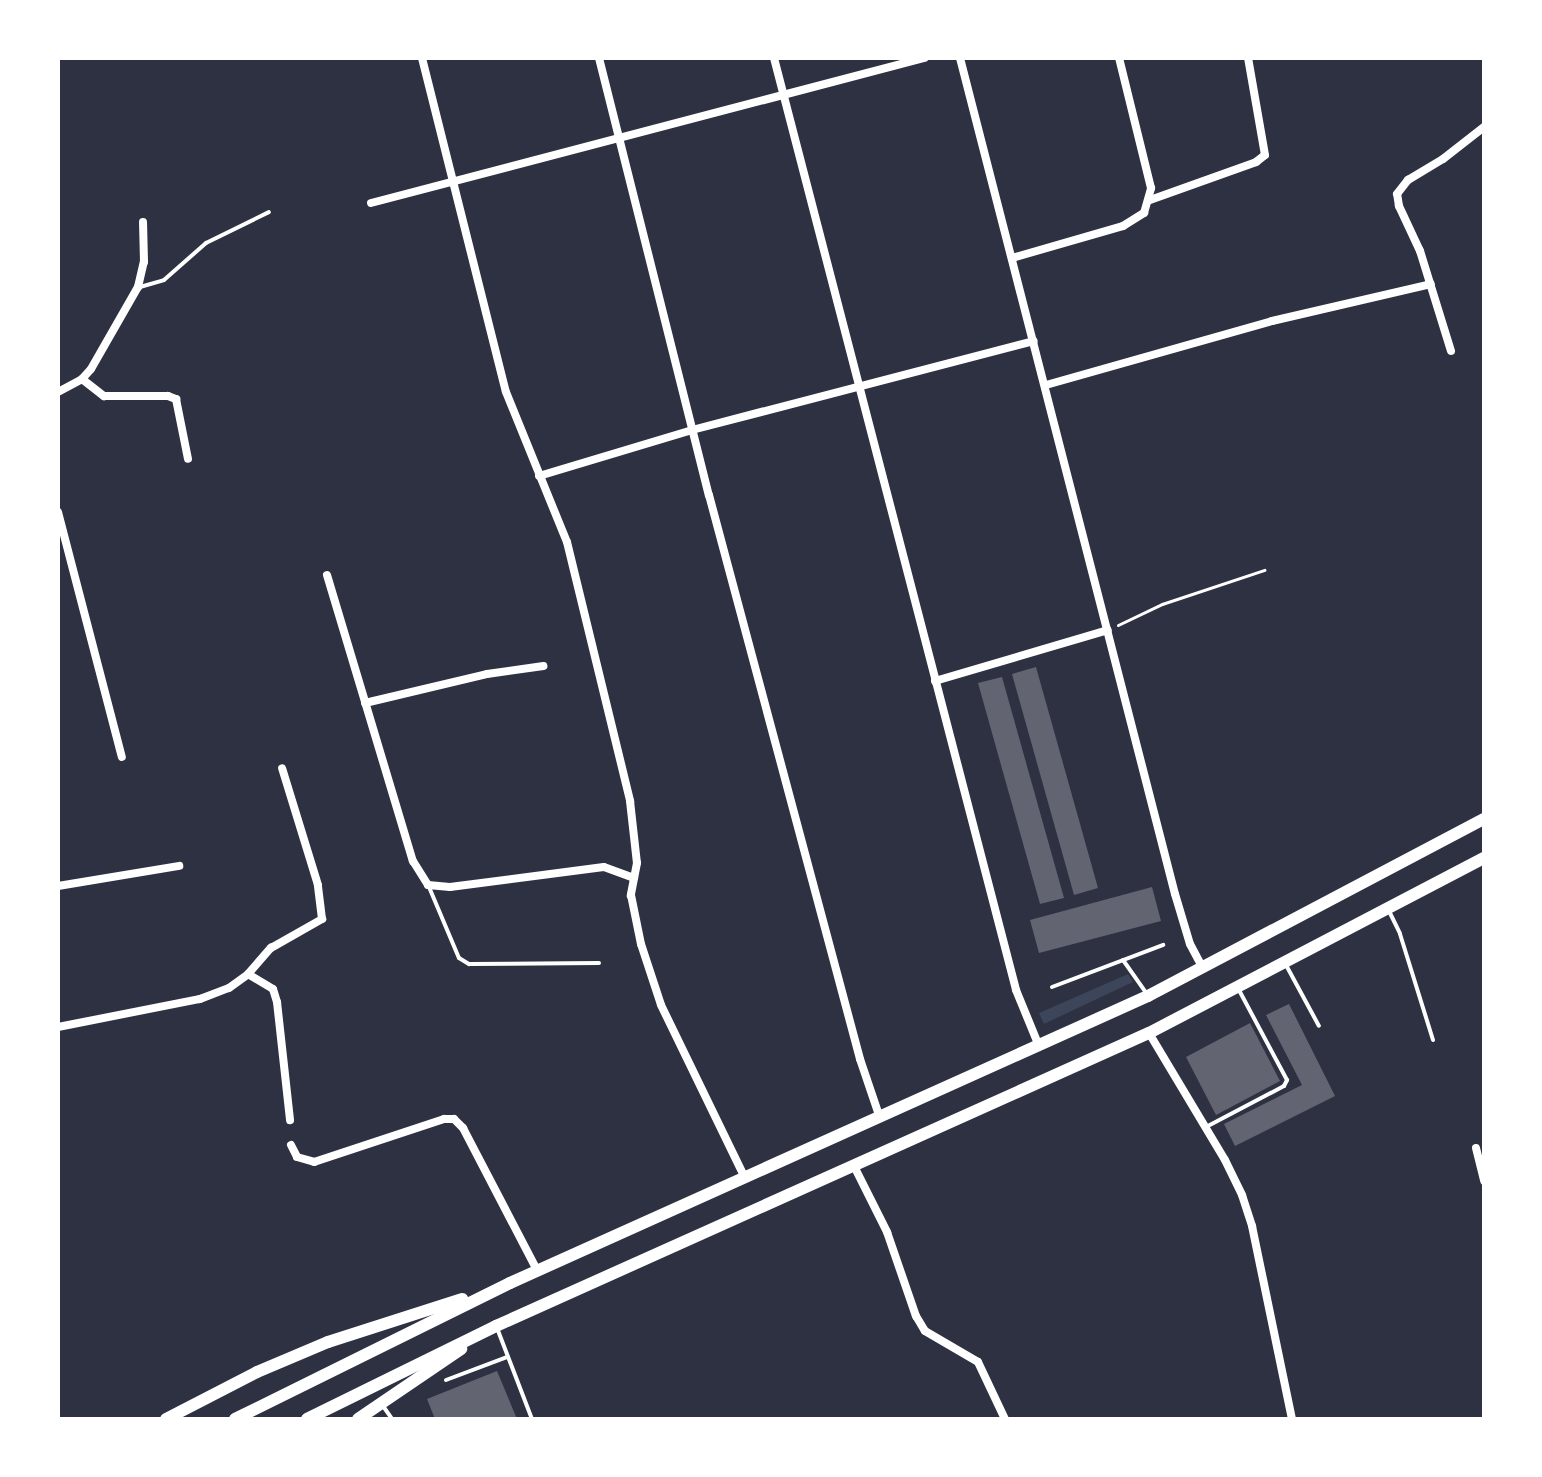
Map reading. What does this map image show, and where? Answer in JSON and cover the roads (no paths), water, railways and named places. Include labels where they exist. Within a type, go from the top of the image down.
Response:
[{"type":"highway","points":[[235,1419],[537,1270],[1148,996],[1484,819]]},
{"type":"highway","points":[[307,1419],[496,1326],[855,1168],[1149,1033],[1484,858]]},
{"type":"highway","points":[[166,1419],[257,1372],[328,1342],[510,1283]]},
{"type":"highway","points":[[358,1419],[496,1326]]},
{"type":"street","points":[[422,58],[506,392],[567,542],[630,801],[637,863],[632,909],[661,1005],[745,1178]]},
{"type":"street","points":[[599,58],[692,430],[860,1059],[880,1118]]},
{"type":"street","points":[[774,58],[1016,990],[1039,1046]]},
{"type":"street","points":[[371,203],[924,58]]},
{"type":"street","points":[[960,58],[1183,923],[1203,968]]},
{"type":"street","points":[[1012,258],[1123,226],[1136,220],[1150,200],[1151,188],[1119,58]]},
{"type":"street","points":[[1150,200],[1256,162],[1265,155],[1248,58]]},
{"type":"street","points":[[1451,351],[1431,284],[1397,194],[1408,180],[1443,159],[1484,127]]},
{"type":"street","points":[[58,392],[82,379],[100,357],[138,287],[144,262],[143,222]]},
{"type":"street","points":[[1046,385],[1272,321],[1431,284]]},
{"type":"street","points":[[539,476],[692,430],[1034,341]]},
{"type":"street","points":[[82,379],[104,396],[168,396],[176,399],[188,459]]},
{"type":"street","points":[[58,512],[122,757]]},
{"type":"street","points":[[327,575],[413,861],[428,885],[450,887],[604,867],[634,878]]},
{"type":"street","points":[[935,681],[1108,630]]},
{"type":"street","points":[[365,703],[487,674],[543,666]]},
{"type":"street","points":[[58,1027],[200,999],[229,988],[248,974],[271,948],[317,925],[324,912],[282,768]]},
{"type":"street","points":[[58,886],[179,866]]},
{"type":"street","points":[[248,974],[273,989],[277,1002],[290,1120]]},
{"type":"street","points":[[1149,1033],[1206,1127],[1236,1184],[1252,1226],[1292,1419]]},
{"type":"street","points":[[291,1145],[297,1157],[314,1162],[444,1119],[454,1119],[463,1128],[537,1270]]},
{"type":"street","points":[[1476,1148],[1484,1181]]},
{"type":"street","points":[[855,1168],[887,1232],[916,1316],[925,1331],[978,1362],[988,1376],[1005,1419]]},
{"type":"lane","points":[[138,287],[164,280],[206,243],[269,212]]},
{"type":"lane","points":[[428,885],[459,958],[469,964],[599,963]]},
{"type":"lane","points":[[1388,909],[1400,934],[1433,1040]]},
{"type":"lane","points":[[1052,987],[1163,945]]},
{"type":"lane","points":[[1123,960],[1148,996]]},
{"type":"lane","points":[[1285,963],[1319,1026]]},
{"type":"lane","points":[[1206,1127],[1284,1086],[1287,1080],[1238,988]]},
{"type":"lane","points":[[496,1326],[532,1419]]},
{"type":"lane","points":[[446,1380],[507,1357]]},
{"type":"lane","points":[[382,1404],[392,1419]]}]
